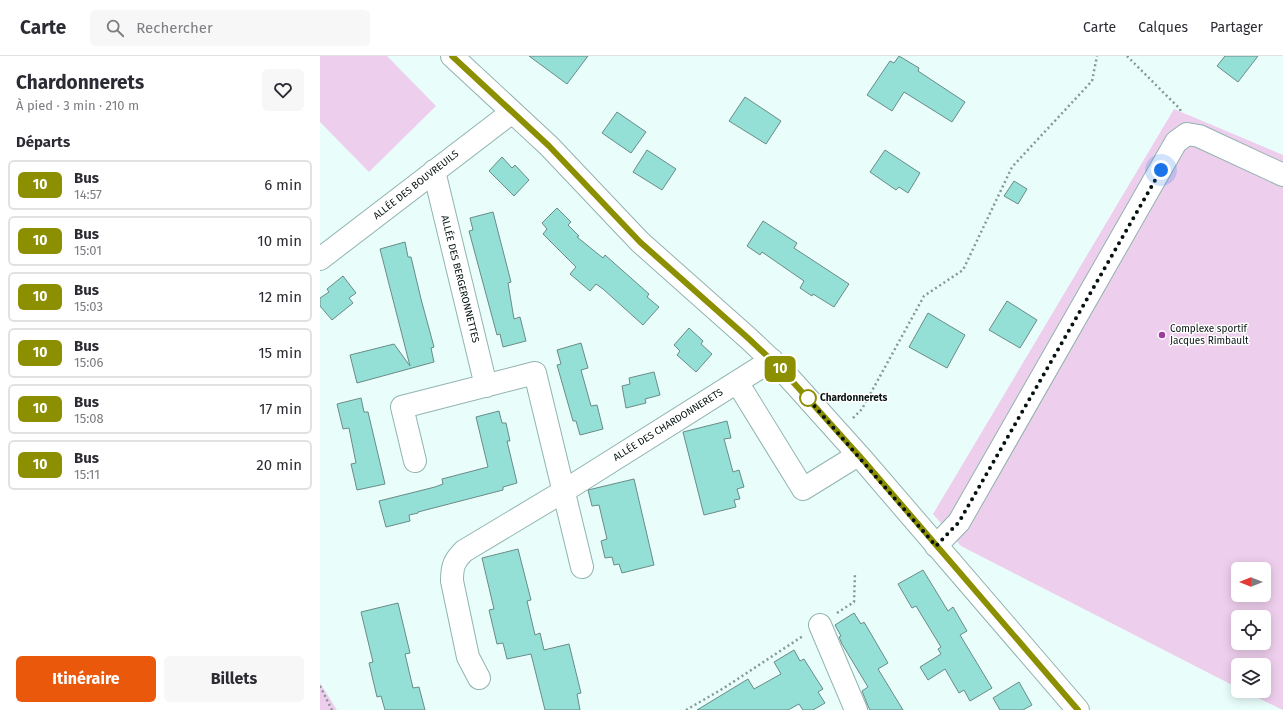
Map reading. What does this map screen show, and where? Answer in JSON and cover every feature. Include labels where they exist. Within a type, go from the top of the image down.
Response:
[{"type":"street","points":[[452,56],[549,146],[640,242],[772,360],[795,384],[1078,710]]},
{"type":"street","name":"ALLÉE DES BOUVREUILS","points":[[320,259],[512,112]]},
{"type":"street","points":[[936,546],[959,522],[1176,142],[1187,134],[1199,136],[1283,175]]},
{"type":"street","name":"ALLÉE DES BERGERONNETTES","points":[[434,171],[486,386]]},
{"type":"street","name":"ALLÉE DES CHARDONNERETS","points":[[479,678],[468,657],[452,581],[452,570],[456,560],[464,551],[564,491],[772,360]]},
{"type":"street","points":[[415,461],[402,407],[536,373],[582,567]]},
{"type":"street","points":[[737,382],[803,489],[858,455]]},
{"type":"street","points":[[820,625],[856,710]]},
{"type":"path","points":[[839,433],[862,409],[924,296],[963,270],[1012,167],[1092,81],[1097,56]]},
{"type":"path","points":[[1127,56],[1180,109],[1187,134]]},
{"type":"path","points":[[686,710],[724,688],[854,602],[855,573]]},
{"type":"path","points":[[320,686],[332,710]]},
{"type":"shaded area","points":[[320,56],[387,56],[436,106],[369,172],[320,122]]},
{"type":"shaded area","name":"Complexe sportif Jacques Rimbault","points":[[1174,109],[1283,155],[1283,710],[1258,698],[1271,698],[1271,658],[1231,658],[1231,684],[961,546],[933,514]]},
{"type":"shaded area","points":[[320,683],[337,710],[320,710]]},
{"type":"building","points":[[529,56],[588,56],[567,84]]},
{"type":"building","points":[[899,56],[919,68],[918,71],[965,102],[952,122],[904,92],[892,111],[867,95],[890,61],[894,63]]},
{"type":"building","points":[[1225,56],[1258,56],[1238,82],[1217,66]]},
{"type":"building","points":[[745,97],[781,121],[766,144],[729,121]]},
{"type":"building","points":[[617,112],[646,132],[631,153],[602,133]]},
{"type":"building","points":[[647,150],[676,169],[662,190],[633,172]]},
{"type":"building","points":[[885,150],[920,173],[908,193],[899,187],[896,190],[870,172]]},
{"type":"building","points":[[502,157],[512,168],[515,165],[529,180],[514,196],[489,171]]},
{"type":"building","points":[[1014,181],[1027,189],[1018,204],[1004,196]]},
{"type":"building","points":[[557,208],[571,222],[568,225],[579,236],[577,237],[603,258],[605,255],[649,294],[647,297],[659,307],[643,325],[596,284],[590,291],[570,274],[576,267],[543,234],[547,229],[542,223]]},
{"type":"building","points":[[493,212],[511,282],[508,283],[514,319],[520,317],[526,341],[503,347],[500,334],[497,335],[469,231],[473,230],[470,218]]},
{"type":"building","points":[[763,221],[797,243],[794,248],[849,284],[834,307],[800,288],[804,281],[762,252],[760,255],[747,246]]},
{"type":"building","points":[[405,242],[408,257],[411,257],[434,347],[431,348],[434,362],[357,383],[350,355],[394,344],[410,366],[380,249]]},
{"type":"building","points":[[343,276],[356,293],[349,298],[353,303],[332,320],[320,306],[320,298],[329,292],[327,289]]},
{"type":"building","points":[[1007,301],[1037,320],[1020,348],[989,330]]},
{"type":"building","points":[[928,313],[965,335],[947,368],[909,347]]},
{"type":"building","points":[[689,328],[703,341],[701,344],[712,354],[696,372],[677,355],[680,351],[674,345]]},
{"type":"building","points":[[581,343],[588,368],[581,370],[591,406],[597,405],[603,429],[580,435],[576,421],[573,421],[557,365],[561,364],[557,350]]},
{"type":"building","points":[[654,372],[660,395],[645,399],[646,403],[626,408],[622,386],[630,384],[629,378]]},
{"type":"building","points":[[361,398],[364,412],[368,412],[385,484],[357,490],[351,464],[356,463],[349,428],[343,429],[337,404]]},
{"type":"building","points":[[499,411],[502,423],[506,423],[510,441],[507,441],[517,483],[503,487],[503,490],[409,515],[410,521],[386,527],[379,501],[435,487],[443,484],[442,479],[488,467],[476,417]]},
{"type":"building","points":[[727,421],[731,438],[724,439],[733,472],[739,470],[744,487],[737,489],[740,499],[734,500],[736,507],[704,515],[683,432]]},
{"type":"building","points":[[634,479],[654,565],[622,573],[619,564],[614,565],[612,557],[605,558],[601,541],[607,539],[599,505],[592,506],[588,490]]},
{"type":"building","points":[[518,549],[531,600],[527,601],[535,635],[540,633],[544,650],[569,644],[581,693],[577,694],[580,710],[545,710],[531,654],[507,659],[503,643],[497,644],[489,610],[494,609],[482,558]]},
{"type":"building","points":[[923,570],[948,611],[953,607],[967,631],[960,635],[992,688],[970,701],[964,690],[959,693],[945,669],[928,680],[920,667],[941,654],[938,649],[941,647],[916,606],[912,608],[898,584]]},
{"type":"building","points":[[398,603],[410,653],[405,654],[413,688],[419,687],[425,710],[385,710],[381,696],[377,697],[369,663],[373,662],[361,612]]},
{"type":"building","points":[[854,613],[861,624],[864,622],[888,663],[878,669],[903,710],[870,710],[862,691],[868,687],[842,644],[839,637],[841,636],[835,625]]},
{"type":"building","points":[[794,650],[800,661],[804,659],[823,689],[818,692],[825,703],[813,710],[803,710],[799,704],[788,710],[697,710],[748,679],[754,689],[781,674],[774,662]]},
{"type":"building","points":[[1019,682],[1032,705],[1023,710],[1000,710],[993,698]]},
{"type":"bus line","name":"10","points":[[452,56],[549,146],[640,242],[784,372],[863,460],[1078,710]]},
{"type":"place","name":"Complexe sportif Jacques Rimbault","points":[[1162,335]]},
{"type":"place","name":"Chardonnerets","points":[[808,398]]},
{"type":"route","points":[[808,398],[804,394],[863,460],[936,546],[959,522],[1161,170]]}]
